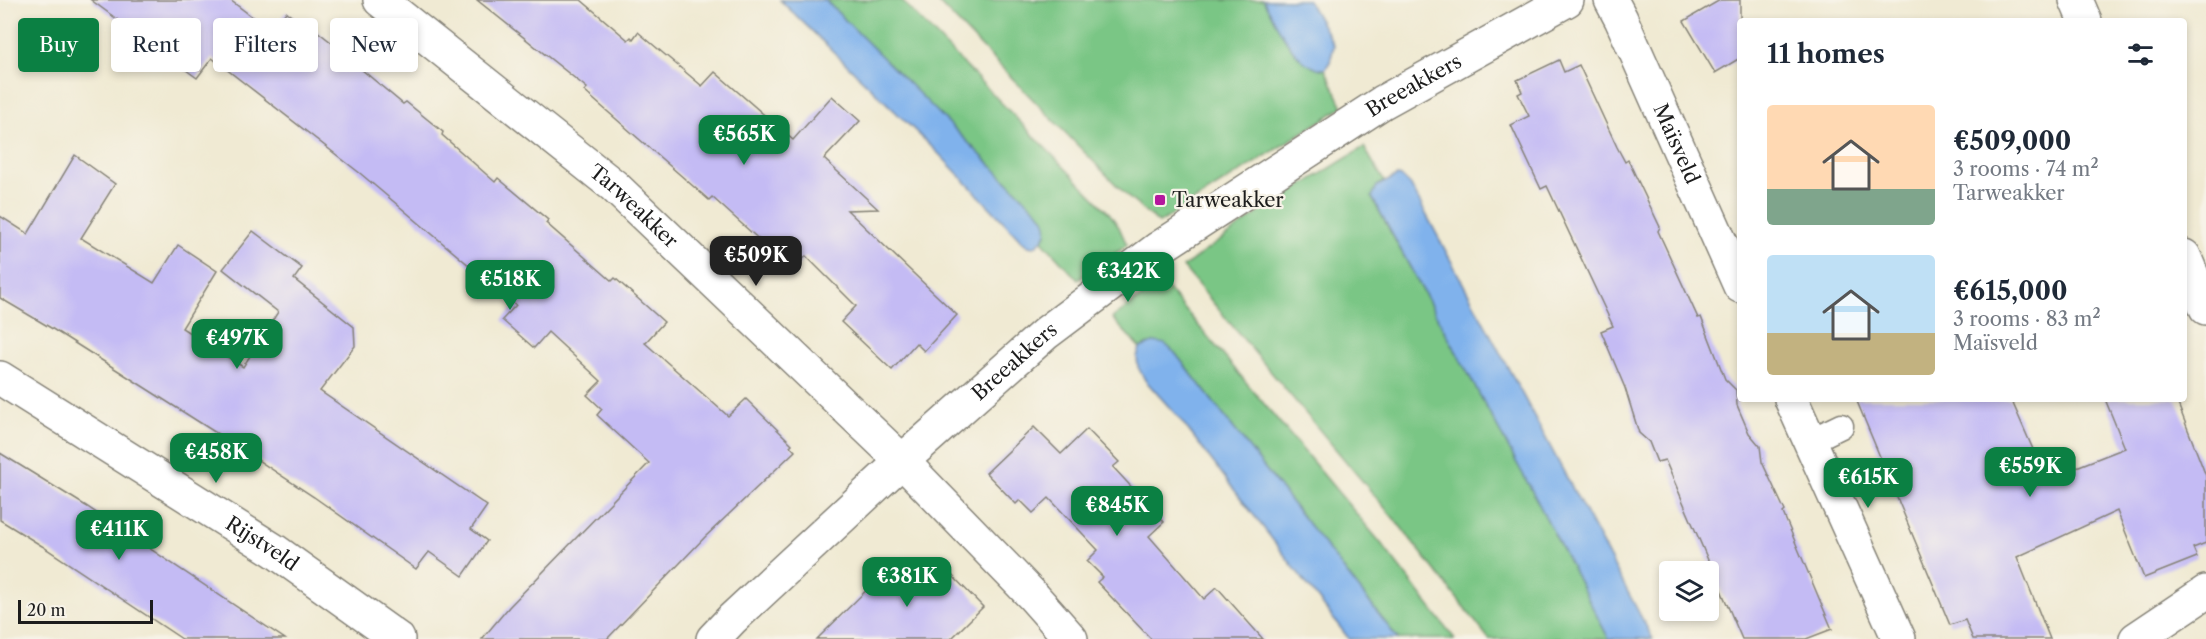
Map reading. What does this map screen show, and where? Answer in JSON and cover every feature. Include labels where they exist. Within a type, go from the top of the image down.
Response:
[{"type":"street","name":"Tarweakker","points":[[380,0],[614,186],[902,461],[1033,596],[1071,639]]},
{"type":"street","name":"Breeakkers","points":[[713,639],[902,461],[1046,333],[1159,248],[1383,102],[1567,0]]},
{"type":"street","name":"Maïsveld","points":[[1611,0],[1737,279]]},
{"type":"street","points":[[2076,0],[2084,18]]},
{"type":"street","points":[[2187,263],[2206,308]]},
{"type":"street","name":"Rijstveld","points":[[0,378],[275,551],[398,639]]},
{"type":"street","points":[[1792,402],[1899,639]]},
{"type":"street","points":[[2136,639],[2206,592]]},
{"type":"lane","points":[[1810,441],[1841,426]]},
{"type":"green space","points":[[825,0],[901,0],[1110,214],[1127,245],[1078,280],[1042,241],[1046,234],[1043,217]]},
{"type":"green space","points":[[936,0],[1263,0],[1296,53],[1314,67],[1325,69],[1343,107],[1159,223],[1129,198]]},
{"type":"green space","points":[[1364,147],[1384,181],[1377,186],[1372,198],[1530,487],[1609,639],[1489,639],[1400,526],[1183,267],[1264,209]]},
{"type":"green space","points":[[1162,282],[1380,542],[1455,639],[1398,639],[1175,353],[1148,344],[1140,348],[1112,318]]},
{"type":"water","points":[[780,0],[825,0],[1043,217],[1046,234],[1041,240],[1034,247],[1023,242],[939,154]]},
{"type":"water","points":[[1263,0],[1308,0],[1334,45],[1330,62],[1325,69],[1314,67],[1296,54]]},
{"type":"water","points":[[1397,176],[1402,177],[1411,186],[1653,639],[1609,639],[1530,487],[1372,197],[1377,186]]},
{"type":"water","points":[[1155,342],[1165,344],[1175,353],[1398,639],[1349,639],[1179,418],[1145,380],[1138,367],[1137,357],[1140,348]]},
{"type":"building","points":[[91,0],[230,0],[254,18],[213,18],[213,59],[197,78],[189,72],[201,72],[201,18],[115,18]]},
{"type":"building","points":[[477,0],[581,0],[628,40],[631,37],[633,39],[638,32],[702,86],[715,72],[793,140],[832,96],[860,121],[824,159],[878,209],[847,210],[957,315],[924,351],[916,343],[892,370],[841,322],[856,306],[806,256],[793,270],[712,197],[709,200],[584,91],[587,88]]},
{"type":"building","points":[[1720,0],[1740,0],[1740,18],[1737,18],[1737,60],[1715,73],[1684,21]]},
{"type":"building","points":[[286,12],[294,18],[281,18]]},
{"type":"building","points":[[318,32],[330,41],[330,72],[365,72],[403,104],[406,102],[443,132],[442,135],[495,182],[498,178],[548,220],[546,223],[612,281],[615,278],[664,322],[645,343],[728,416],[746,399],[792,444],[790,446],[795,451],[705,537],[607,639],[482,639],[509,607],[649,463],[597,415],[602,409],[587,395],[601,381],[548,332],[534,348],[502,320],[516,305],[361,174],[230,72],[318,72]]},
{"type":"building","points":[[1559,60],[1564,72],[1579,65],[1617,147],[1625,162],[1628,160],[1660,227],[1658,231],[1698,318],[1701,317],[1725,379],[1736,390],[1737,405],[1749,433],[1760,446],[1762,462],[1785,511],[1783,513],[1832,629],[1806,639],[1742,639],[1719,586],[1719,561],[1708,561],[1665,460],[1657,462],[1649,442],[1639,433],[1625,388],[1601,331],[1613,326],[1547,186],[1541,189],[1511,125],[1529,116],[1518,94],[1522,92],[1517,80]]},
{"type":"building","points":[[75,155],[115,184],[81,238],[154,283],[178,245],[217,271],[182,328],[243,367],[278,312],[223,269],[253,231],[302,268],[294,279],[354,327],[355,346],[320,391],[487,506],[471,529],[487,541],[463,576],[429,552],[416,569],[232,443],[0,298],[0,216],[28,234]]},
{"type":"building","points":[[1857,402],[2012,402],[2046,479],[2125,448],[2106,402],[2177,402],[2206,476],[2206,543],[2193,548],[2197,557],[2144,578],[2117,511],[2017,557],[2050,639],[1973,639],[1965,620],[1950,625]]},
{"type":"building","points":[[1034,427],[1061,454],[1087,429],[1119,462],[1113,467],[1164,522],[1149,536],[1204,599],[1217,587],[1263,639],[1151,639],[1097,582],[1103,577],[1087,561],[1098,550],[1049,498],[1033,513],[1020,500],[1016,504],[986,473]]},
{"type":"building","points":[[0,453],[86,506],[285,639],[182,639],[0,520]]},
{"type":"building","points":[[896,561],[902,567],[906,562],[927,580],[942,565],[983,607],[951,639],[817,639]]},
{"type":"place","name":"Tarweakker","points":[[1160,200]]}]
